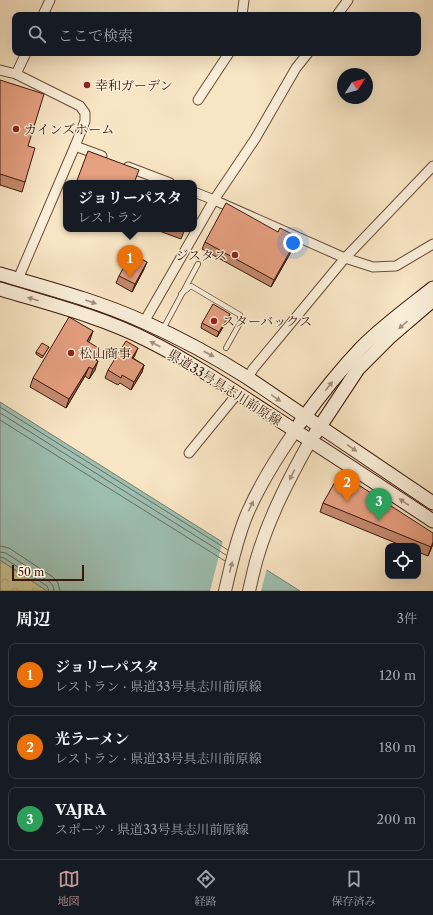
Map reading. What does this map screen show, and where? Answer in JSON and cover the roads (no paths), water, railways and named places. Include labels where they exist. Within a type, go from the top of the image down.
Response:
[{"type":"main road","name":"県道33号具志川前原線","points":[[0,274],[89,301],[144,322],[220,360],[433,503]]},
{"type":"main road","points":[[295,431],[363,346],[390,322],[433,288]]},
{"type":"main road","name":"県道33号具志川前原線","points":[[0,289],[68,309],[110,324],[181,358],[238,393],[433,521]]},
{"type":"main road","points":[[310,441],[358,369],[391,336],[433,300]]},
{"type":"street","points":[[44,12],[50,0]]},
{"type":"street","points":[[242,12],[244,0]]},
{"type":"street","points":[[339,12],[348,0]]},
{"type":"street","points":[[16,74],[25,56]]},
{"type":"street","points":[[198,100],[227,56]]},
{"type":"street","points":[[197,230],[214,200],[255,139],[296,68],[306,56]]},
{"type":"street","points":[[0,70],[16,74],[80,106],[86,113],[85,121],[75,146],[18,279]]},
{"type":"street","points":[[75,146],[109,159]]},
{"type":"street","points":[[122,165],[162,180]]},
{"type":"street","points":[[248,378],[253,369],[345,258],[433,166]]},
{"type":"street","points":[[197,193],[345,258],[373,267],[396,266],[433,244]]},
{"type":"street","points":[[144,322],[196,232]]},
{"type":"street","points":[[189,454],[238,393]]},
{"type":"street","points":[[225,591],[237,543],[247,514],[278,457],[295,431]]},
{"type":"street","points":[[249,591],[257,556],[268,527],[297,464],[310,441]]},
{"type":"lane","points":[[162,331],[198,264]]},
{"type":"lane","points":[[181,294],[191,286],[240,315],[240,323],[226,348]]},
{"type":"water","points":[[0,402],[300,591],[47,591],[0,560]]},
{"type":"place","name":"幸和ガーデン","points":[[87,85]]},
{"type":"place","name":"カインズホーム","points":[[16,129]]},
{"type":"place","name":"ジスタス","points":[[235,255]]},
{"type":"place","name":"ジョリーパスタ","points":[[130,278]]},
{"type":"place","name":"スターバックス","points":[[214,321]]},
{"type":"place","name":"松山商事","points":[[71,353]]},
{"type":"place","name":"光ラーメン","points":[[347,502]]},
{"type":"place","name":"VAJRA","points":[[379,521]]}]
